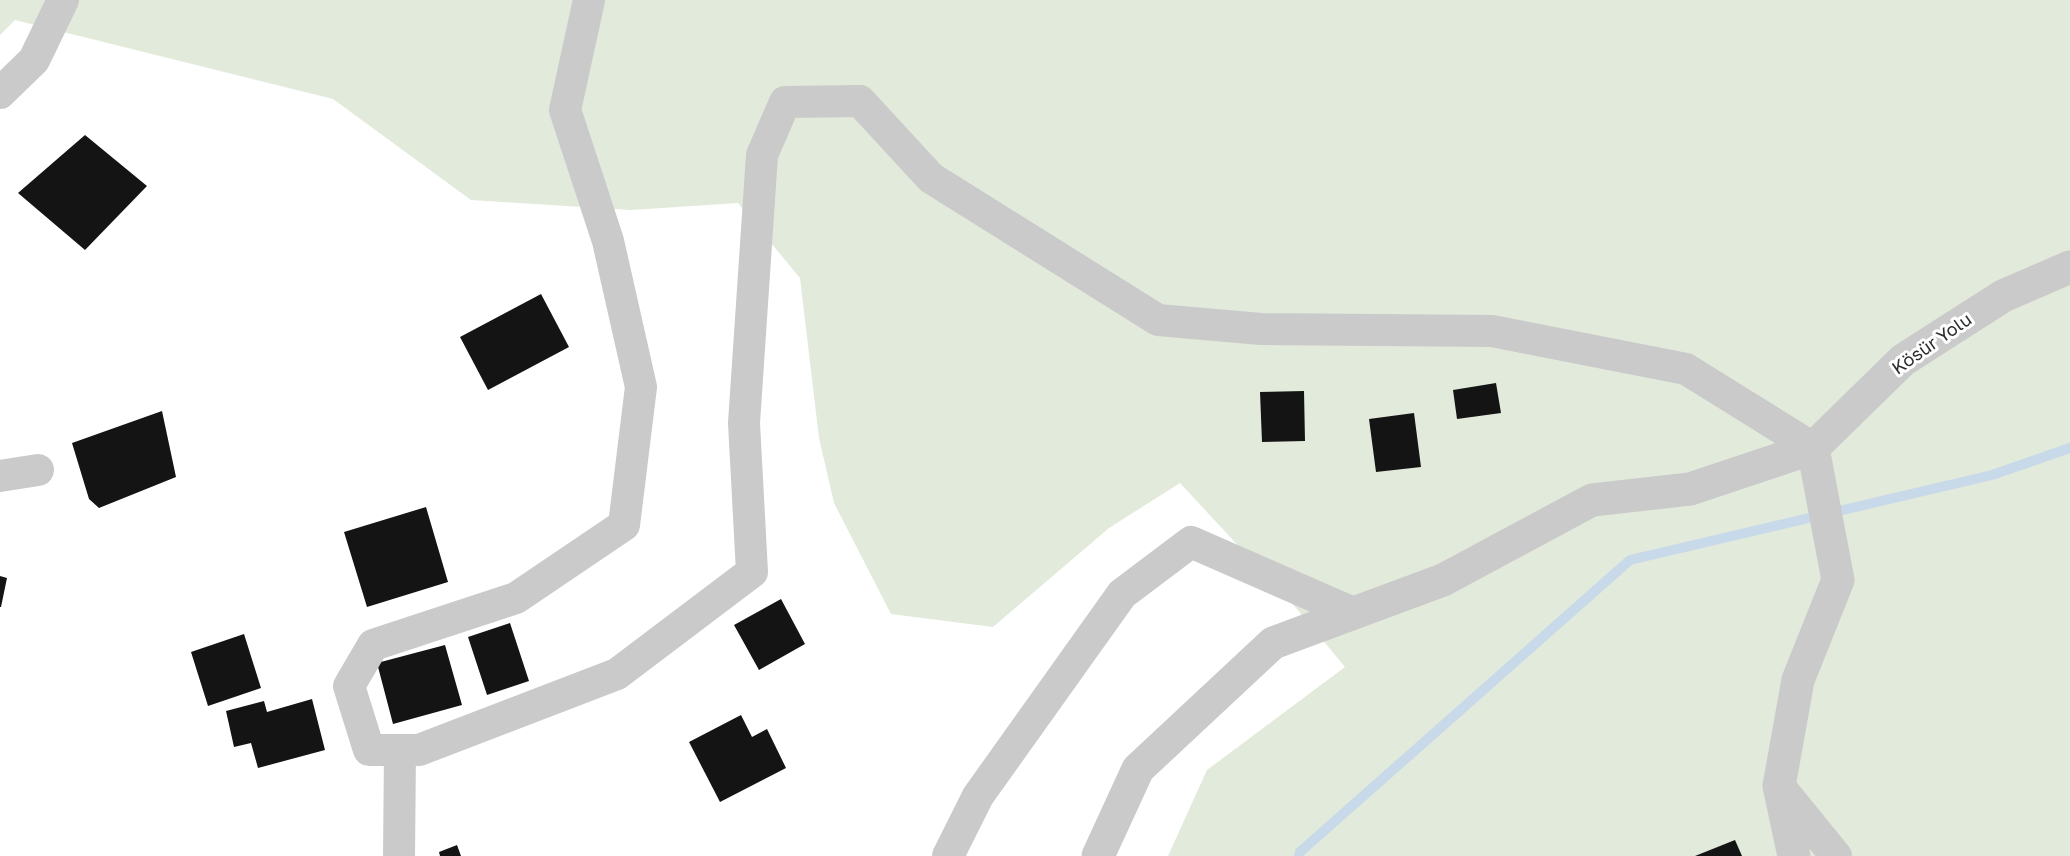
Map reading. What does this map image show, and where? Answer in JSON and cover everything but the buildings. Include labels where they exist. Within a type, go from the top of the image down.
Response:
[{"type":"street","points":[[0,93],[34,60],[63,0]]},
{"type":"street","points":[[589,0],[565,110],[608,241],[641,387],[624,525],[516,598],[373,645],[349,686],[369,750],[418,750],[617,674],[752,572],[744,423],[762,155],[785,102],[860,101],[931,178],[1158,320],[1261,328],[1492,331],[1674,366],[1686,369],[1813,448],[1838,580],[1798,680],[1779,786],[1794,856]]},
{"type":"street","name":"Kösür Yolu","points":[[1813,448],[1903,360],[2003,296],[2070,267]]},
{"type":"street","points":[[1098,856],[1138,769],[1274,643],[1443,580],[1592,500],[1690,489],[1813,448]]},
{"type":"street","points":[[0,476],[38,470]]},
{"type":"street","points":[[948,856],[978,796],[1122,594],[1191,542],[1353,613]]},
{"type":"street","points":[[399,856],[400,750]]},
{"type":"street","points":[[1779,786],[1836,856]]},
{"type":"green space","points":[[0,0],[2070,0],[2070,856],[1168,856],[1207,770],[1345,667],[1296,608],[1180,483],[1109,528],[993,627],[891,614],[834,503],[819,438],[800,278],[738,203],[631,210],[471,200],[333,99],[15,20],[0,35]]},
{"type":"waterway","points":[[1299,856],[1300,852],[1630,560],[1992,475],[2070,448]]}]
